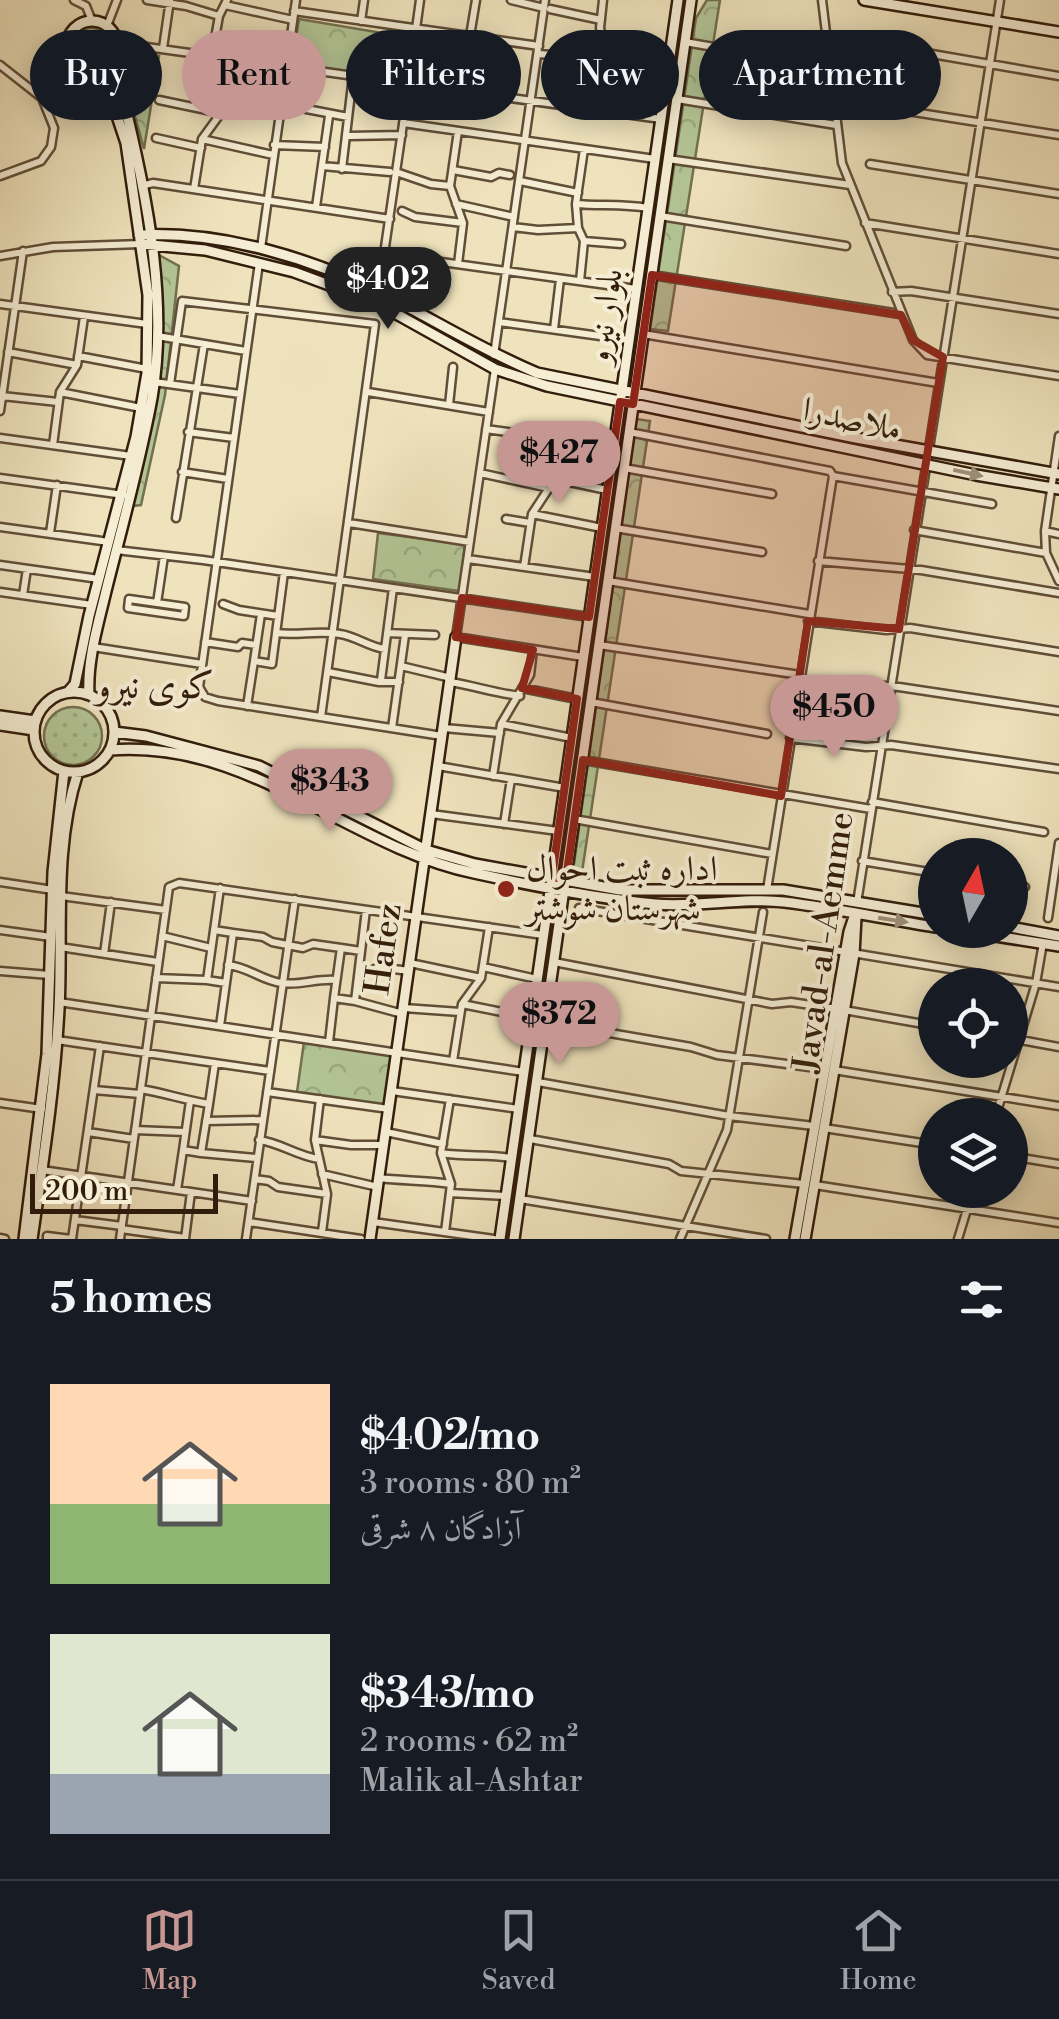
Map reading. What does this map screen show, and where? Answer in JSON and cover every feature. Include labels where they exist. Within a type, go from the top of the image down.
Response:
[{"type":"street","points":[[74,0],[86,6],[92,21]]},
{"type":"street","points":[[107,26],[116,0]]},
{"type":"street","points":[[147,0],[219,16]]},
{"type":"street","points":[[291,30],[296,0]]},
{"type":"street","points":[[362,21],[364,0]]},
{"type":"street","points":[[416,28],[420,0]]},
{"type":"street","points":[[471,30],[476,0]]},
{"type":"street","points":[[510,0],[601,20]]},
{"type":"street","points":[[601,30],[604,0]]},
{"type":"street","name":"بلوار نیرو","points":[[674,30],[678,0]]},
{"type":"street","name":"بلوار نیرو","points":[[679,86],[691,0]]},
{"type":"street","points":[[822,0],[825,30]]},
{"type":"street","points":[[864,0],[1059,32]]},
{"type":"street","name":"Javad-al-Aemme","points":[[856,914],[1000,0]]},
{"type":"street","points":[[169,2],[163,48],[182,51]]},
{"type":"street","points":[[216,30],[226,2],[293,15],[430,30]]},
{"type":"street","points":[[494,356],[546,6]]},
{"type":"street","points":[[72,30],[92,21],[109,30]]},
{"type":"street","points":[[686,42],[699,44]]},
{"type":"street","points":[[521,46],[541,51]]},
{"type":"street","points":[[941,55],[1059,76]]},
{"type":"street","points":[[0,65],[42,98],[54,128],[51,147],[41,160],[0,176]]},
{"type":"street","points":[[521,99],[541,101]]},
{"type":"street","points":[[679,99],[836,124]]},
{"type":"street","points":[[326,115],[346,117]]},
{"type":"street","points":[[316,208],[329,116]]},
{"type":"street","points":[[941,117],[1059,136]]},
{"type":"street","points":[[89,695],[93,647],[112,546],[154,382],[157,336],[157,290],[118,120]]},
{"type":"street","points":[[125,496],[147,369],[148,324],[141,186],[129,120]]},
{"type":"street","points":[[194,189],[201,144],[216,120]]},
{"type":"street","points":[[261,249],[278,120]]},
{"type":"street","points":[[342,169],[348,120]]},
{"type":"street","points":[[404,120],[393,172],[384,254],[636,289]]},
{"type":"street","name":"بلوار نیرو","points":[[497,1239],[512,1158],[661,120]]},
{"type":"street","name":"بلوار نیرو","points":[[514,1239],[674,120]]},
{"type":"street","points":[[836,120],[842,162],[913,340],[927,355],[1059,376]]},
{"type":"street","points":[[404,123],[655,160]]},
{"type":"street","points":[[458,130],[450,186],[463,223],[458,264]]},
{"type":"street","points":[[349,136],[402,134]]},
{"type":"street","points":[[156,138],[273,155]]},
{"type":"street","points":[[274,145],[324,147]]},
{"type":"street","points":[[580,281],[584,241],[578,228],[576,204],[584,149]]},
{"type":"street","points":[[668,158],[851,186]]},
{"type":"street","points":[[870,164],[1059,194]]},
{"type":"street","points":[[322,166],[393,172],[450,186]]},
{"type":"street","points":[[452,170],[510,175]]},
{"type":"street","points":[[520,181],[578,192]]},
{"type":"street","points":[[141,186],[153,183],[390,219]]},
{"type":"street","points":[[456,204],[514,217]]},
{"type":"street","points":[[576,204],[648,208]]},
{"type":"street","points":[[402,211],[416,217],[463,223]]},
{"type":"street","points":[[660,216],[846,246]]},
{"type":"street","points":[[866,223],[1059,254]]},
{"type":"street","points":[[513,227],[578,228]]},
{"type":"street","name":"ملاصدرا","points":[[145,240],[206,238],[308,263],[383,294],[494,356],[537,373],[1056,473]]},
{"type":"street","points":[[0,256],[145,240]]},
{"type":"street","name":"ملاصدرا","points":[[145,240],[259,261],[375,302],[495,369],[547,386],[1055,488]]},
{"type":"street","points":[[584,241],[621,244]]},
{"type":"street","points":[[0,410],[23,252]]},
{"type":"street","points":[[259,261],[199,687],[206,697],[247,706],[392,728],[443,732],[501,729],[572,738]]},
{"type":"street","points":[[652,275],[901,315]]},
{"type":"street","points":[[554,329],[560,278]]},
{"type":"street","points":[[892,292],[912,291],[1059,314]]},
{"type":"street","points":[[170,384],[182,301],[376,324],[321,717]]},
{"type":"street","points":[[0,304],[148,324]]},
{"type":"street","points":[[52,445],[60,392],[78,361],[84,317]]},
{"type":"street","points":[[499,322],[629,340]]},
{"type":"street","points":[[643,334],[938,382]]},
{"type":"street","points":[[157,336],[246,351]]},
{"type":"street","points":[[176,518],[204,344]]},
{"type":"street","points":[[5,357],[147,369]]},
{"type":"street","points":[[449,405],[454,367]]},
{"type":"street","name":"Hafez","points":[[370,1239],[495,369]]},
{"type":"street","points":[[154,382],[240,394]]},
{"type":"street","points":[[60,392],[141,408]]},
{"type":"street","points":[[368,392],[489,412]]},
{"type":"street","points":[[1,399],[58,402]]},
{"type":"street","points":[[486,429],[614,447]]},
{"type":"street","points":[[188,432],[234,438]]},
{"type":"street","points":[[629,432],[830,472],[833,476],[992,504]]},
{"type":"street","points":[[1059,436],[1055,488],[1044,531],[1046,552],[1059,581]]},
{"type":"street","points":[[0,438],[131,456]]},
{"type":"street","points":[[524,567],[531,518],[550,488],[557,439]]},
{"type":"street","points":[[624,468],[772,494]]},
{"type":"street","points":[[182,472],[228,479]]},
{"type":"street","points":[[480,473],[550,488]]},
{"type":"street","points":[[767,890],[833,476]]},
{"type":"street","points":[[0,478],[125,496]]},
{"type":"street","points":[[551,478],[607,490]]},
{"type":"street","points":[[50,534],[56,486]]},
{"type":"street","points":[[506,520],[531,518],[602,528]]},
{"type":"street","points":[[349,523],[470,542]]},
{"type":"street","points":[[0,527],[164,556],[589,617]]},
{"type":"street","points":[[615,528],[762,552]]},
{"type":"street","points":[[914,530],[1046,552]]},
{"type":"street","points":[[1044,531],[1059,534]]},
{"type":"street","points":[[68,692],[89,695],[106,706],[114,732],[110,750],[102,761],[78,772],[64,771],[42,756],[35,725],[48,702],[75,684],[99,578],[112,546]]},
{"type":"street","points":[[158,603],[164,556]]},
{"type":"street","points":[[468,559],[595,577]]},
{"type":"street","points":[[818,562],[922,570],[1059,593]]},
{"type":"street","points":[[0,565],[99,578]]},
{"type":"street","points":[[23,595],[27,569]]},
{"type":"street","points":[[254,661],[272,664],[284,572]]},
{"type":"street","points":[[607,581],[809,618],[910,628],[1059,652]]},
{"type":"street","points":[[381,680],[393,588]]},
{"type":"street","points":[[0,592],[92,605]]},
{"type":"street","points":[[129,599],[158,603],[185,607],[184,616],[128,608],[129,599]]},
{"type":"street","points":[[222,604],[278,616]]},
{"type":"street","points":[[247,706],[261,614]]},
{"type":"street","points":[[276,633],[348,635],[367,646],[385,649]]},
{"type":"street","points":[[387,633],[435,634]]},
{"type":"street","points":[[392,728],[405,635]]},
{"type":"street","points":[[456,637],[583,657]]},
{"type":"street","points":[[206,642],[238,647],[242,643],[256,644]]},
{"type":"street","points":[[599,644],[800,678],[899,687],[1059,711]]},
{"type":"street","points":[[93,647],[202,664]]},
{"type":"street","points":[[494,776],[501,729],[530,675],[533,650]]},
{"type":"street","points":[[401,666],[487,692],[521,692],[577,700]]},
{"type":"street","points":[[328,672],[399,682]]},
{"type":"street","points":[[591,702],[766,734]]},
{"type":"street","points":[[0,716],[35,725]]},
{"type":"street","points":[[0,725],[35,725]]},
{"type":"street","points":[[114,732],[146,736],[260,766],[425,856]]},
{"type":"street","points":[[790,738],[1059,769]]},
{"type":"street","points":[[110,750],[132,748],[183,754],[249,772],[425,856],[658,904],[781,902],[918,924]]},
{"type":"street","points":[[582,760],[781,796],[871,805],[1044,832]]},
{"type":"street","points":[[438,766],[564,788]]},
{"type":"street","points":[[32,1239],[58,1040],[56,829],[64,771]]},
{"type":"street","points":[[24,1239],[42,1108],[57,893],[70,796],[78,772]]},
{"type":"street","points":[[504,824],[511,779]]},
{"type":"street","points":[[432,814],[558,831]]},
{"type":"street","points":[[574,819],[772,854]]},
{"type":"street","points":[[1048,918],[1059,843]]},
{"type":"street","points":[[862,861],[918,869]]},
{"type":"street","points":[[0,890],[1,882],[166,910]]},
{"type":"street","points":[[120,1239],[170,886],[179,883],[220,888],[544,935]]},
{"type":"street","points":[[565,885],[620,890],[767,890],[918,912]]},
{"type":"street","points":[[207,980],[220,888]]},
{"type":"street","points":[[246,1239],[295,899]]},
{"type":"street","points":[[104,954],[111,902]]},
{"type":"street","points":[[579,908],[1059,987]]},
{"type":"street","points":[[355,1001],[366,910]]},
{"type":"street","points":[[680,1239],[710,1174],[730,1116],[763,912]]},
{"type":"street","points":[[804,1239],[809,1185],[856,914]]},
{"type":"street","points":[[453,1061],[461,1008],[481,978],[489,928]]},
{"type":"street","points":[[0,930],[52,937]]},
{"type":"street","points":[[214,930],[263,936],[288,945],[361,950]]},
{"type":"street","points":[[1028,930],[1059,936]]},
{"type":"street","points":[[220,1026],[233,933]]},
{"type":"street","points":[[162,936],[212,948]]},
{"type":"street","points":[[1028,941],[1059,946]]},
{"type":"street","points":[[1028,1012],[1043,943]]},
{"type":"street","points":[[60,947],[158,962]]},
{"type":"street","points":[[328,1042],[340,948]]},
{"type":"street","points":[[554,962],[748,999],[918,1023]]},
{"type":"street","points":[[228,965],[245,966],[270,981],[283,983],[336,980]]},
{"type":"street","points":[[359,970],[409,967],[481,978]]},
{"type":"street","points":[[482,967],[537,979]]},
{"type":"street","points":[[0,971],[50,975]]},
{"type":"street","points":[[156,978],[226,983]]},
{"type":"street","points":[[334,998],[403,1010],[461,1008],[532,1018]]},
{"type":"street","points":[[59,1002],[524,1072]]},
{"type":"street","points":[[546,1022],[739,1058],[1059,1106]]},
{"type":"street","points":[[58,1040],[270,1071]]},
{"type":"street","points":[[1028,1041],[1059,1047]]},
{"type":"street","points":[[46,1239],[71,1239],[100,1046]]},
{"type":"street","points":[[201,1153],[215,1063]]},
{"type":"street","points":[[1002,1097],[1008,1078]]},
{"type":"street","points":[[538,1082],[730,1116],[918,1142]]},
{"type":"street","points":[[94,1090],[141,1092],[209,1104]]},
{"type":"street","points":[[392,1091],[518,1108]]},
{"type":"street","points":[[267,1092],[389,1109]]},
{"type":"street","points":[[445,1232],[450,1188],[442,1153],[450,1099]]},
{"type":"street","points":[[320,1100],[315,1140],[327,1194],[322,1232]]},
{"type":"street","points":[[177,1190],[190,1101]]},
{"type":"street","points":[[0,1103],[42,1108]]},
{"type":"street","points":[[206,1121],[262,1120]]},
{"type":"street","points":[[88,1132],[186,1132]]},
{"type":"street","points":[[386,1132],[443,1144]]},
{"type":"street","points":[[530,1139],[710,1174],[762,1177],[1059,1223]]},
{"type":"street","points":[[259,1140],[301,1156],[319,1158]]},
{"type":"street","points":[[315,1140],[384,1146]]},
{"type":"street","points":[[183,1150],[256,1158]]},
{"type":"street","points":[[442,1153],[512,1158]]},
{"type":"street","points":[[1028,1159],[1059,1164]]},
{"type":"street","points":[[42,1170],[252,1201]]},
{"type":"street","points":[[322,1174],[379,1182],[411,1182],[420,1178],[450,1188],[506,1196]]},
{"type":"street","points":[[255,1179],[278,1187],[327,1194]]},
{"type":"street","points":[[795,1239],[809,1185]]},
{"type":"street","points":[[75,1220],[185,1239],[191,1192]]},
{"type":"street","points":[[520,1199],[766,1239]]},
{"type":"street","points":[[958,1239],[967,1209]]},
{"type":"street","points":[[249,1222],[305,1234],[322,1232],[360,1239]]},
{"type":"street","points":[[373,1222],[429,1234],[445,1232],[497,1239]]},
{"type":"highlighted area","points":[[652,275],[901,315],[913,340],[943,357],[899,629],[808,621],[781,796],[583,760],[566,879],[552,877],[577,699],[522,688],[533,650],[456,637],[462,598],[589,617],[620,402],[633,404]]},
{"type":"green space","points":[[707,0],[720,0],[715,30],[699,30],[701,120],[668,331],[650,329],[696,18]]},
{"type":"green space","points":[[299,19],[364,30],[346,30],[346,71],[326,68],[326,30],[297,30]]},
{"type":"green space","points":[[136,120],[149,120],[144,149]]},
{"type":"green space","points":[[157,254],[179,266],[165,395],[141,505],[132,506],[159,348]]},
{"type":"green space","points":[[636,419],[650,421],[582,872],[573,871]]},
{"type":"green space","points":[[378,533],[465,544],[459,591],[373,579]]},
{"type":"green space","points":[[73,707],[94,715],[102,736],[94,757],[73,765],[52,757],[44,736],[52,715]]},
{"type":"green space","points":[[304,1042],[391,1055],[384,1105],[297,1092]]},
{"type":"place","name":"اداره ثبت احوال شهرستان شوشتر","points":[[506,889]]},
{"type":"district","name":"کوی نیرو","points":[[155,686]]}]
